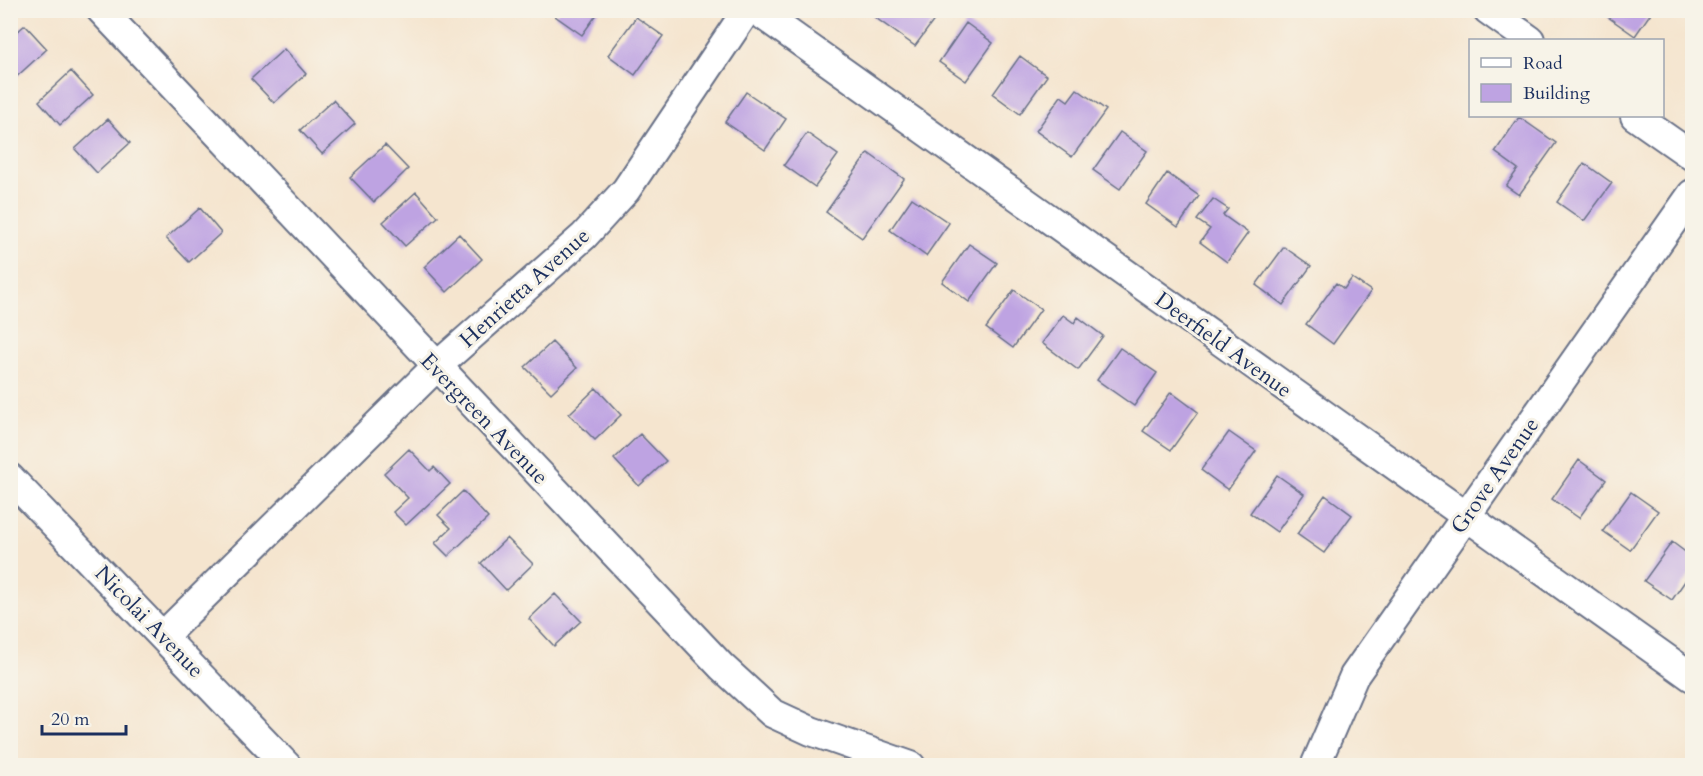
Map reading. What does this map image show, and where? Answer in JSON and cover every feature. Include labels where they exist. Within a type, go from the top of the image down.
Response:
[{"type":"street","name":"Evergreen Avenue","points":[[101,10],[722,667],[772,712],[811,731],[911,765]]},
{"type":"street","name":"Henrietta Avenue","points":[[164,635],[436,367],[584,236],[626,190],[747,10]]},
{"type":"street","name":"Deerfield Avenue","points":[[756,10],[1692,677]]},
{"type":"street","points":[[1488,10],[1529,39]]},
{"type":"street","points":[[1636,117],[1692,156]]},
{"type":"street","name":"Grove Avenue","points":[[1316,765],[1350,682],[1464,516],[1692,194]]},
{"type":"street","name":"Nicolai Avenue","points":[[10,478],[287,765]]},
{"type":"building","points":[[559,10],[600,10],[582,35],[555,16]]},
{"type":"building","points":[[877,10],[923,10],[935,19],[915,46],[873,16]]},
{"type":"building","points":[[1612,10],[1653,10],[1635,36],[1608,17]]},
{"type":"building","points":[[636,17],[663,36],[635,75],[608,55]]},
{"type":"building","points":[[966,23],[993,43],[966,81],[939,62]]},
{"type":"building","points":[[25,25],[47,49],[14,79],[10,75],[10,38]]},
{"type":"building","points":[[284,49],[306,74],[274,103],[251,79]]},
{"type":"building","points":[[1020,56],[1047,76],[1020,114],[993,94]]},
{"type":"building","points":[[71,71],[93,95],[60,125],[39,101]]},
{"type":"building","points":[[1077,89],[1106,110],[1072,157],[1036,131],[1061,96],[1068,101]]},
{"type":"building","points":[[746,92],[786,119],[765,150],[725,122]]},
{"type":"building","points":[[333,100],[355,124],[322,154],[300,130]]},
{"type":"building","points":[[1519,117],[1556,143],[1519,195],[1506,186],[1518,169],[1495,152]]},
{"type":"building","points":[[108,119],[130,143],[97,173],[75,149]]},
{"type":"building","points":[[1120,132],[1147,151],[1120,189],[1093,170]]},
{"type":"building","points":[[807,133],[838,155],[815,187],[784,165]]},
{"type":"building","points":[[385,145],[408,169],[374,202],[350,177]]},
{"type":"building","points":[[868,153],[904,179],[862,238],[826,212]]},
{"type":"building","points":[[1584,163],[1612,183],[1584,221],[1557,202]]},
{"type":"building","points":[[1167,173],[1199,196],[1178,227],[1146,204]]},
{"type":"building","points":[[416,192],[438,217],[405,246],[383,222]]},
{"type":"building","points":[[912,198],[949,223],[926,256],[890,230]]},
{"type":"building","points":[[1213,199],[1228,209],[1223,215],[1248,233],[1227,262],[1200,242],[1210,229],[1197,220]]},
{"type":"building","points":[[200,208],[221,233],[189,262],[166,238]]},
{"type":"building","points":[[459,234],[482,259],[447,292],[424,267]]},
{"type":"building","points":[[969,244],[997,263],[969,302],[942,282]]},
{"type":"building","points":[[1284,247],[1311,266],[1283,305],[1256,285]]},
{"type":"building","points":[[1352,278],[1371,291],[1333,344],[1306,324],[1336,283],[1344,289]]},
{"type":"building","points":[[1014,290],[1041,309],[1013,348],[986,328]]},
{"type":"building","points":[[1063,315],[1074,323],[1078,317],[1103,336],[1078,370],[1042,343]]},
{"type":"building","points":[[552,342],[577,368],[551,393],[525,367]]},
{"type":"building","points":[[1120,348],[1157,373],[1134,406],[1097,380]]},
{"type":"building","points":[[596,388],[621,415],[595,440],[569,414]]},
{"type":"building","points":[[1171,392],[1198,412],[1171,450],[1143,431]]},
{"type":"building","points":[[1229,432],[1256,451],[1228,490],[1201,470]]},
{"type":"building","points":[[640,434],[666,461],[639,486],[614,459]]},
{"type":"building","points":[[409,449],[430,471],[434,467],[450,484],[406,525],[393,512],[408,498],[384,473]]},
{"type":"building","points":[[1579,460],[1606,480],[1579,518],[1552,499]]},
{"type":"building","points":[[1277,475],[1304,494],[1277,532],[1250,513]]},
{"type":"building","points":[[463,491],[488,518],[448,556],[435,543],[451,528],[438,515]]},
{"type":"building","points":[[1631,492],[1658,511],[1630,550],[1603,531]]},
{"type":"building","points":[[1325,495],[1352,515],[1324,553],[1297,534]]},
{"type":"building","points":[[507,538],[533,564],[506,590],[481,563]]},
{"type":"building","points":[[1672,542],[1692,557],[1692,571],[1672,600],[1644,581]]},
{"type":"building","points":[[555,594],[581,621],[554,646],[529,619]]}]
